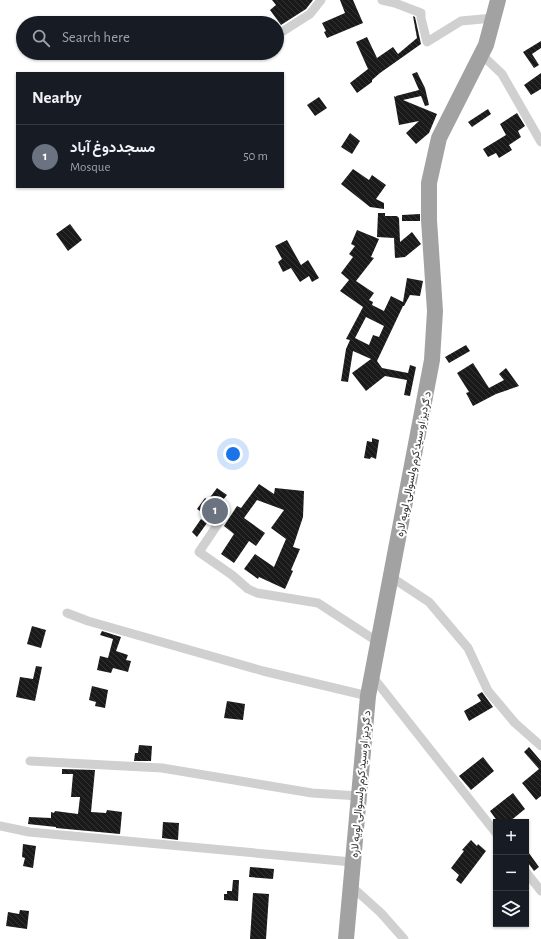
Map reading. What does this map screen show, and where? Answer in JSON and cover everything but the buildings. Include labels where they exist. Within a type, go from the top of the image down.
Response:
[{"type":"highway","name":"د ګردیز او سید کرم ولسوالۍ لویه لاره","points":[[346,939],[368,696],[432,360],[435,311],[429,220],[429,183],[439,138],[486,45],[498,0]]},
{"type":"street","points":[[284,31],[310,14],[320,0]]},
{"type":"street","points":[[382,0],[395,3],[421,13],[427,42],[461,21],[493,18]]},
{"type":"street","points":[[481,54],[502,74],[541,142]]},
{"type":"street","points":[[226,512],[199,552],[232,575],[248,589],[257,593],[318,603],[378,642]]},
{"type":"street","points":[[391,577],[429,602],[468,648],[488,691],[516,723],[541,746]]},
{"type":"street","points":[[67,613],[88,621],[263,671],[368,696]]},
{"type":"street","points":[[372,676],[493,829]]},
{"type":"street","points":[[30,761],[162,768],[312,793],[359,796]]},
{"type":"street","points":[[0,826],[29,832],[352,862]]},
{"type":"street","points":[[529,876],[541,891]]},
{"type":"street","points":[[350,885],[381,913],[404,939]]},
{"type":"place","name":"مسجددوغ آباد","points":[[215,511]]}]
